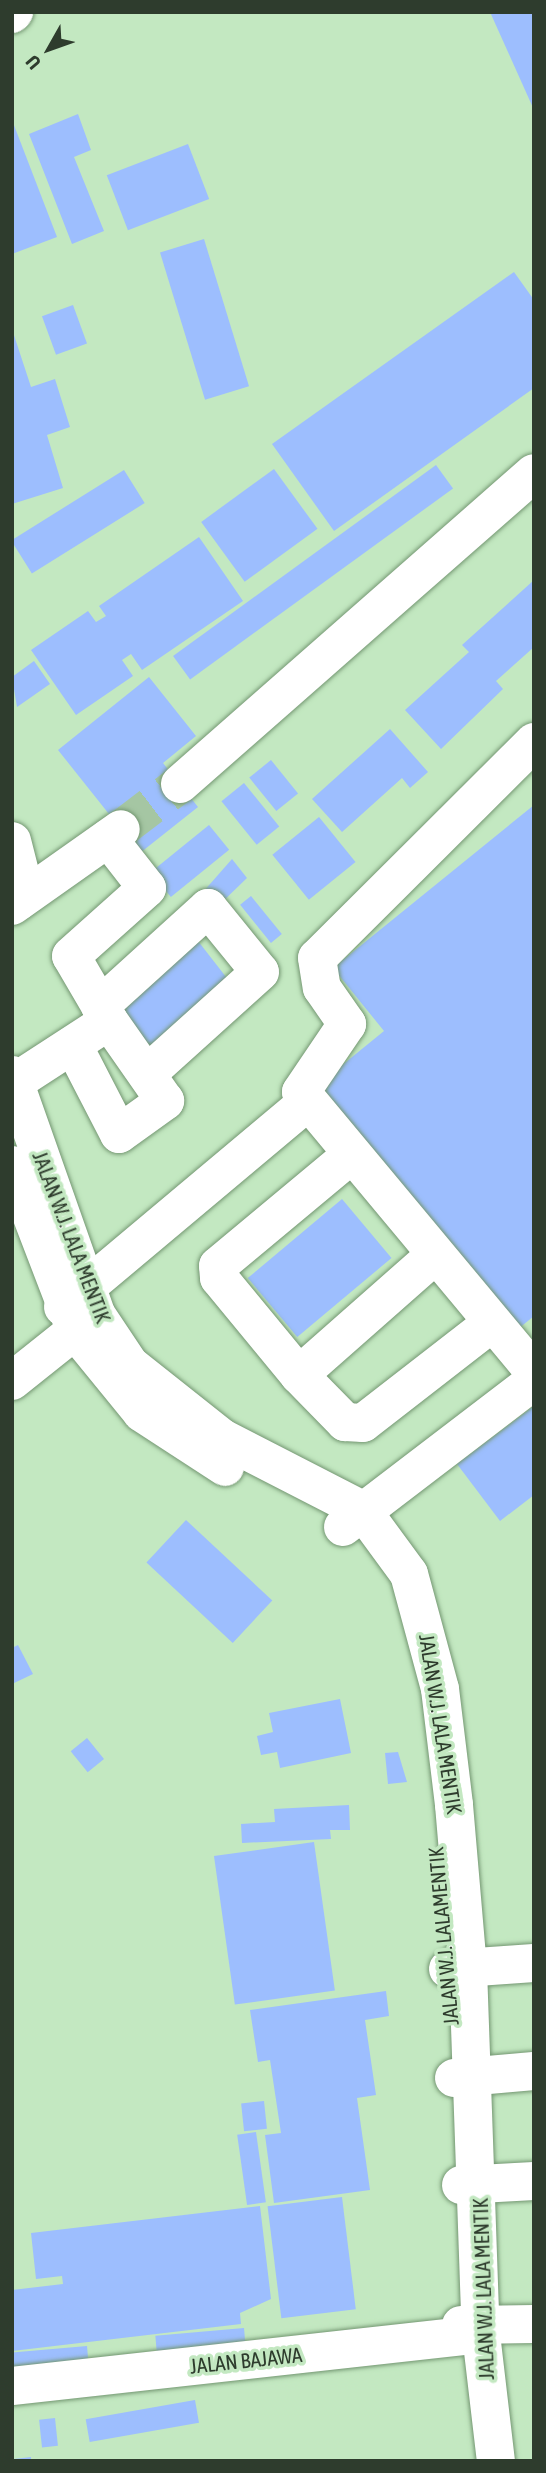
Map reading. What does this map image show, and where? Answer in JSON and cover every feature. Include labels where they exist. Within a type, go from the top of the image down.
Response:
[{"type":"main road","points":[[180,784],[534,472]]},
{"type":"main road","points":[[522,1351],[435,1255],[307,1102],[302,1083],[347,1024],[322,988],[317,958],[534,742]]},
{"type":"main road","points":[[16,903],[115,834],[147,888],[71,956],[105,1014],[166,1101],[119,1134],[73,1045]]},
{"type":"main road","points":[[12,841],[23,884],[16,903]]},
{"type":"main road","points":[[14,1078],[73,1045],[208,908],[260,972],[148,1073]]},
{"type":"main road","name":"JALAN W.J. LALA MENTIK","points":[[14,1078],[81,1311],[161,1395],[222,1438],[353,1518]]},
{"type":"main road","points":[[12,1381],[81,1311],[307,1102]]},
{"type":"main road","points":[[351,1155],[218,1266],[219,1278],[299,1375],[345,1422],[363,1423],[522,1351]]},
{"type":"main road","points":[[12,1165],[81,1311]]},
{"type":"main road","points":[[299,1375],[435,1255]]},
{"type":"main road","points":[[353,1518],[522,1351]]},
{"type":"main road","name":"JALAN W.J. LALAMENTIK","points":[[353,1518],[389,1580],[410,1649],[458,1969],[470,2184],[471,2330],[477,2461]]},
{"type":"main road","points":[[458,1969],[534,1963]]},
{"type":"main road","points":[[464,2076],[534,2071]]},
{"type":"main road","points":[[470,2184],[534,2182]]},
{"type":"main road","name":"JALAN BAJAWA","points":[[12,2386],[529,2324]]},
{"type":"main road","name":"JALAN W.J. LALA MENTIK","points":[[471,2330],[496,2461]]},
{"type":"building","points":[[490,12],[534,12],[534,110]]},
{"type":"building","points":[[78,114],[91,150],[74,157],[104,231],[72,244],[29,134]]},
{"type":"building","points":[[12,120],[57,237],[12,254]]},
{"type":"building","points":[[188,144],[209,199],[128,230],[107,175]]},
{"type":"building","points":[[204,239],[249,386],[205,400],[160,252]]},
{"type":"building","points":[[514,272],[534,300],[534,388],[334,531],[272,444]]},
{"type":"building","points":[[73,305],[87,344],[56,355],[42,316]]},
{"type":"building","points":[[12,329],[31,387],[55,379],[70,427],[47,435],[63,488],[12,504]]},
{"type":"building","points":[[436,465],[453,488],[190,679],[173,656]]},
{"type":"building","points":[[274,469],[317,529],[245,582],[201,522]]},
{"type":"building","points":[[124,470],[145,503],[32,574],[12,540]]},
{"type":"building","points":[[199,537],[243,601],[142,670],[131,654],[122,660],[133,676],[76,715],[31,650],[88,611],[96,622],[106,616],[99,606]]},
{"type":"building","points":[[534,580],[534,647],[496,681],[503,689],[441,749],[405,710],[469,652],[462,645]]},
{"type":"building","points":[[34,661],[50,684],[17,707],[12,677]]},
{"type":"building","points":[[149,677],[196,736],[163,763],[198,807],[140,853],[58,750]]},
{"type":"building","points":[[390,729],[428,772],[410,788],[402,778],[342,832],[312,799]]},
{"type":"building","points":[[271,760],[298,793],[276,811],[249,778]]},
{"type":"building","points":[[244,783],[279,827],[257,845],[221,801]]},
{"type":"building","points":[[534,805],[534,1316],[518,1329],[319,1084],[384,1031],[333,968]]},
{"type":"building","points":[[319,817],[356,862],[309,900],[272,855]]},
{"type":"building","points":[[209,825],[229,850],[171,897],[151,872]]},
{"type":"building","points":[[232,859],[247,878],[217,907],[203,892]]},
{"type":"building","points":[[251,896],[282,934],[271,943],[240,905]]},
{"type":"building","points":[[198,941],[232,985],[151,1049],[117,1004]]},
{"type":"building","points":[[342,1199],[391,1258],[297,1337],[248,1278]]},
{"type":"building","points":[[534,1406],[534,1495],[500,1521],[457,1464]]},
{"type":"building","points":[[186,1520],[272,1600],[233,1643],[146,1562]]},
{"type":"building","points":[[18,1645],[33,1674],[12,1684],[12,1648]]},
{"type":"building","points":[[340,1699],[351,1753],[280,1768],[277,1752],[261,1755],[257,1736],[273,1732],[269,1713]]},
{"type":"building","points":[[87,1738],[104,1759],[88,1772],[71,1751]]},
{"type":"building","points":[[398,1752],[407,1782],[388,1784],[385,1753]]},
{"type":"building","points":[[349,1805],[350,1830],[330,1830],[331,1839],[242,1843],[241,1824],[275,1822],[274,1809]]},
{"type":"building","points":[[314,1842],[335,1991],[235,2005],[214,1856]]},
{"type":"building","points":[[386,1991],[389,2016],[365,2020],[376,2095],[357,2098],[370,2190],[274,2203],[265,2135],[281,2133],[270,2060],[258,2062],[250,2010]]},
{"type":"building","points":[[264,2101],[267,2129],[244,2131],[241,2103]]},
{"type":"building","points":[[256,2132],[266,2202],[247,2205],[237,2135]]},
{"type":"building","points":[[342,2197],[356,2309],[281,2318],[268,2206]]},
{"type":"building","points":[[260,2206],[271,2299],[240,2313],[241,2324],[12,2351],[12,2290],[63,2284],[62,2276],[36,2279],[31,2233]]},
{"type":"building","points":[[244,2328],[246,2352],[157,2360],[155,2336]]},
{"type":"building","points":[[87,2346],[89,2368],[14,2374],[12,2353]]},
{"type":"building","points":[[195,2400],[199,2423],[90,2442],[86,2419]]},
{"type":"building","points":[[55,2418],[58,2446],[42,2448],[39,2420]]},
{"type":"building","points":[[31,2457],[31,2461],[14,2461],[14,2459]]},
{"type":"tunnel","points":[[121,829],[180,784]]}]
